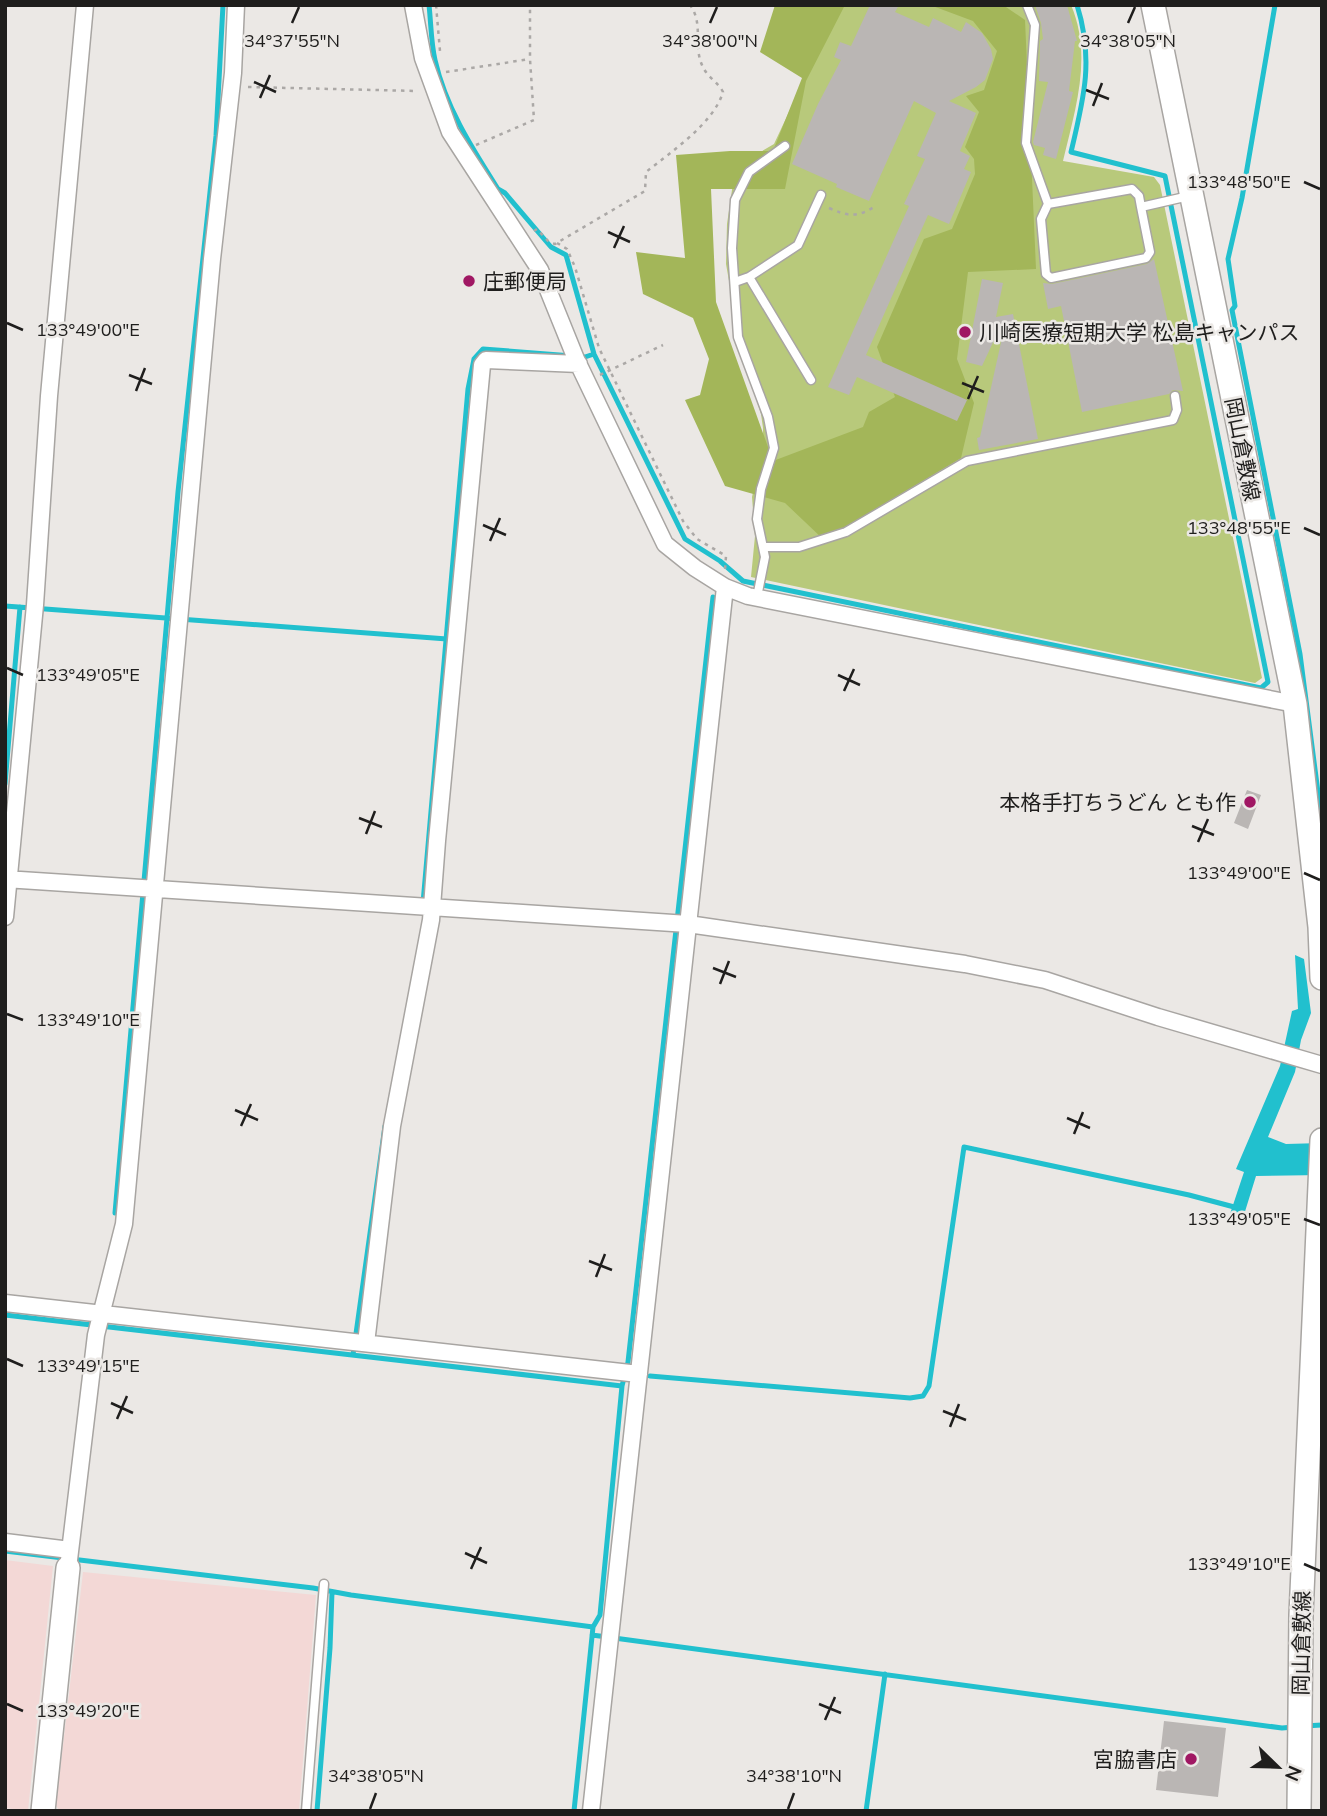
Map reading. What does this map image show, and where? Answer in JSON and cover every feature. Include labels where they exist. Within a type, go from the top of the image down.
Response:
[{"type":"main road","name":"岡山倉敷線","points":[[1153,5],[1184,197],[1294,704],[1321,927],[1322,978]]},
{"type":"main road","name":"岡山倉敷線","points":[[1299,1811],[1301,1615],[1315,1446],[1322,1142]]},
{"type":"main road","points":[[43,1811],[69,1558]]},
{"type":"street","points":[[5,918],[35,608],[49,396],[85,5]]},
{"type":"street","points":[[5,1542],[69,1558],[99,1323],[124,1224],[148,888],[180,620],[212,259],[233,73],[236,5]]},
{"type":"street","points":[[413,5],[423,58],[450,132],[540,271],[577,359],[665,544],[695,568],[725,587],[759,589],[1294,704]]},
{"type":"street","points":[[359,1343],[392,1126],[431,920],[425,907],[482,365],[486,360],[577,359]]},
{"type":"street","points":[[592,1811],[610,1639],[630,1374],[679,923],[725,587]]},
{"type":"street","points":[[8,879],[679,923],[965,964],[1045,980],[1158,1017],[1322,1065]]},
{"type":"street","points":[[5,1303],[99,1323],[359,1343],[630,1374]]},
{"type":"lane","points":[[1027,5],[1035,25],[1032,93],[1026,143],[1048,204],[1041,219],[1046,274],[1051,278],[1146,258],[1150,252],[1139,196],[1132,189],[1048,204]]},
{"type":"lane","points":[[759,589],[765,557],[757,519],[761,489],[774,448],[768,417],[738,337],[732,248],[735,200],[749,172],[785,146]]},
{"type":"lane","points":[[1141,207],[1184,197]]},
{"type":"lane","points":[[735,282],[749,277],[797,245],[819,199]]},
{"type":"lane","points":[[749,277],[811,380]]},
{"type":"lane","points":[[763,547],[799,547],[846,532],[967,461],[1173,420],[1177,410],[1175,396]]},
{"type":"lane","points":[[306,1811],[324,1584]]},
{"type":"path","points":[[436,5],[440,51]]},
{"type":"path","points":[[475,145],[534,120],[530,5]]},
{"type":"path","points":[[557,243],[645,191],[646,172],[696,131],[716,108],[723,92],[702,66],[699,55],[699,23],[690,5]]},
{"type":"path","points":[[441,73],[530,59]]},
{"type":"path","points":[[244,87],[420,91]]},
{"type":"path","points":[[819,199],[847,216],[861,215],[874,207]]},
{"type":"path","points":[[537,229],[549,242],[567,249],[607,371],[683,521],[691,534],[726,556],[726,560]]},
{"type":"path","points":[[600,375],[663,345]]},
{"type":"shaded area","points":[[5,1560],[53,1566],[28,1811],[5,1808]]},
{"type":"shaded area","points":[[83,1572],[316,1595],[299,1811],[60,1811],[56,1806]]},
{"type":"green space","points":[[775,5],[845,5],[806,81],[785,189],[711,189],[716,302],[773,461],[863,427],[869,412],[895,397],[877,347],[924,239],[952,229],[975,174],[974,159],[965,147],[979,112],[966,96],[984,90],[997,51],[973,21],[930,5],[1003,5],[1025,20],[1036,269],[968,272],[957,359],[974,403],[961,458],[824,540],[785,503],[725,486],[685,400],[700,395],[709,359],[693,318],[643,294],[636,252],[685,258],[676,155],[773,151],[802,78],[760,52]]},
{"type":"green space","name":"川崎医療短期大学 松島キャンパス","points":[[839,5],[1071,5],[1081,44],[1080,83],[1063,161],[1154,177],[1160,185],[1262,678],[1255,683],[751,577],[755,536],[752,497],[763,444],[763,428],[742,354],[726,264],[727,224],[733,183],[752,157],[774,144]]},
{"type":"water","points":[[1295,955],[1304,959],[1311,1013],[1301,1040],[1295,1072],[1268,1137],[1286,1144],[1322,1143],[1322,1175],[1256,1176],[1243,1218],[1230,1214],[1244,1172],[1236,1169],[1280,1066],[1292,1011],[1298,1009]]},
{"type":"building","points":[[870,5],[899,5],[895,12],[929,27],[933,18],[961,32],[966,22],[982,33],[991,49],[993,59],[985,80],[949,101],[976,113],[960,151],[970,156],[964,169],[971,172],[949,224],[928,215],[866,355],[967,400],[957,421],[857,377],[849,395],[828,387],[909,206],[904,204],[925,159],[917,156],[936,113],[914,101],[869,201],[792,164],[841,60],[834,57],[840,42],[851,46]]},
{"type":"building","points":[[1035,5],[1067,5],[1077,41],[1069,91],[1073,92],[1056,159],[1043,155],[1045,148],[1034,145],[1033,142],[1048,82],[1039,81],[1040,41],[1043,39]]},
{"type":"building","points":[[1154,259],[1183,391],[1173,390],[1169,394],[1082,412],[1061,306],[1048,309],[1043,283],[1052,284],[1147,264]]},
{"type":"building","points":[[982,279],[1003,283],[996,317],[1013,314],[1038,439],[979,450],[977,438],[980,437],[1002,338],[996,336],[982,366],[966,362]]},
{"type":"building","name":"本格手打ちうどん とも作","points":[[1247,790],[1261,795],[1248,829],[1234,823]]},
{"type":"building","name":"宮脇書店","points":[[1164,1721],[1226,1728],[1218,1797],[1156,1790]]},
{"type":"waterway","points":[[115,1213],[178,492],[216,136],[223,5]]},
{"type":"waterway","points":[[429,5],[435,60],[453,111],[498,189],[505,193],[551,247],[566,255],[594,354],[685,539],[720,561],[743,581],[1261,688],[1268,682],[1165,176],[1071,152],[1083,96],[1086,61],[1077,5]]},
{"type":"waterway","points":[[1275,5],[1242,198],[1228,259],[1235,306],[1232,310],[1300,654],[1322,823]]},
{"type":"waterway","points":[[423,903],[468,389],[474,359],[483,349],[585,357],[594,354]]},
{"type":"waterway","points":[[593,1627],[600,1615],[622,1386],[628,1362],[713,597]]},
{"type":"waterway","points":[[5,606],[447,639]]},
{"type":"waterway","points":[[5,784],[20,607]]},
{"type":"waterway","points":[[353,1355],[385,1126]]},
{"type":"waterway","points":[[650,1376],[910,1398],[923,1396],[929,1386],[964,1147],[1238,1208]]},
{"type":"waterway","points":[[5,1315],[622,1386]]},
{"type":"waterway","points":[[5,1551],[313,1588],[593,1627],[574,1811]]},
{"type":"waterway","points":[[317,1811],[332,1592]]},
{"type":"waterway","points":[[592,1635],[1282,1728],[1294,1727]]},
{"type":"waterway","points":[[866,1811],[885,1674]]},
{"type":"waterway","points":[[1304,1726],[1322,1725]]},
{"type":"place","name":"庄郵便局","points":[[469,281]]},
{"type":"place","name":"川崎医療短期大学 松島キャンパス","points":[[965,332]]},
{"type":"place","name":"本格手打ちうどん とも作","points":[[1250,802]]},
{"type":"place","name":"宮脇書店","points":[[1191,1759]]}]
